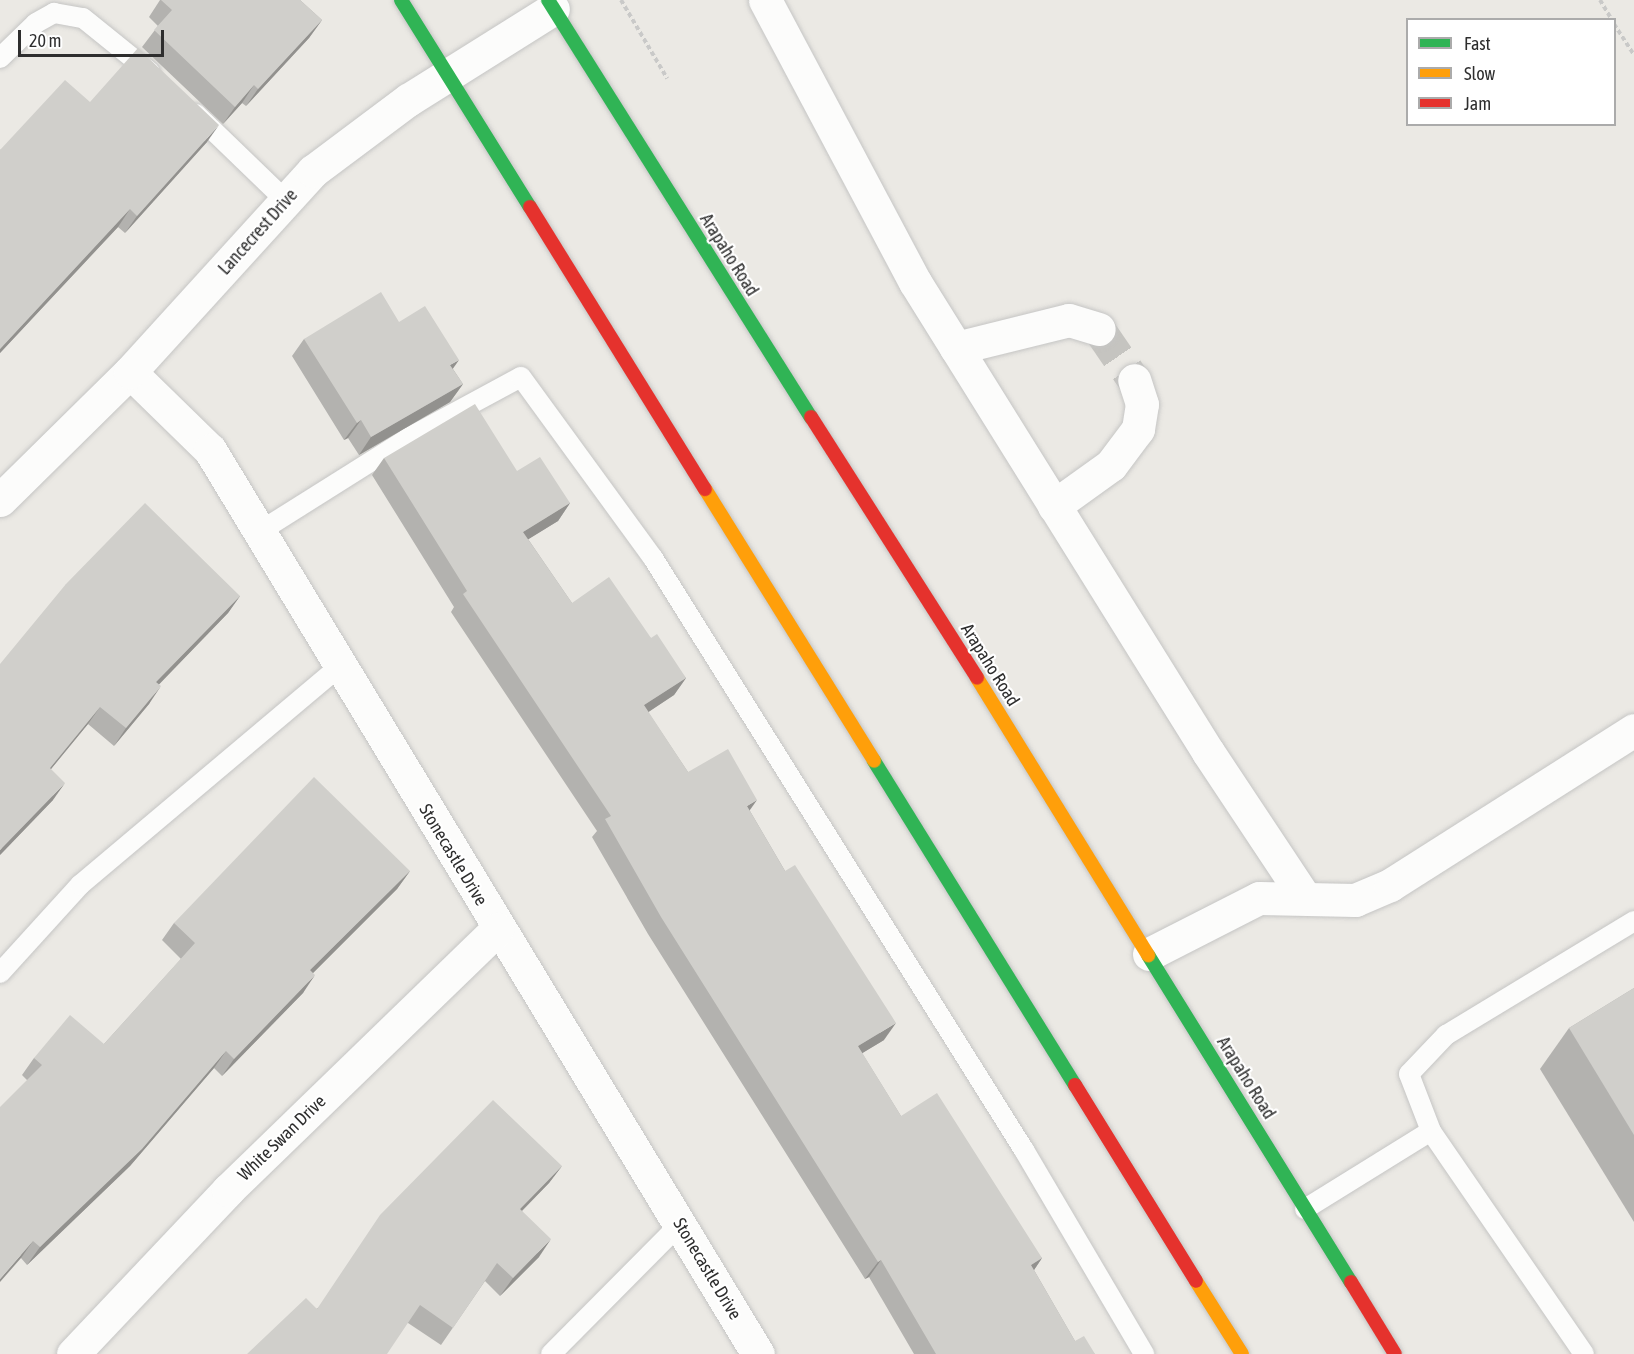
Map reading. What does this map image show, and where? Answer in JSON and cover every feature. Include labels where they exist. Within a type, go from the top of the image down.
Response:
[{"type":"main road","points":[[401,0],[1242,1354]]},
{"type":"main road","name":"Arapaho Road","points":[[557,3],[1395,1354]]},
{"type":"street","points":[[765,0],[915,282],[1054,506],[1305,898]]},
{"type":"street","name":"Lancecrest Drive","points":[[0,500],[130,372],[314,171],[447,75],[557,3]]},
{"type":"street","points":[[956,348],[1069,320],[1099,329]]},
{"type":"street","name":"Stonecastle Drive","points":[[130,372],[210,450],[497,929],[758,1354]]},
{"type":"street","points":[[1054,506],[1111,465],[1138,429],[1142,404],[1134,380]]},
{"type":"street","points":[[1149,954],[1259,898],[1355,900],[1390,885],[1634,730]]},
{"type":"street","name":"White Swan Drive","points":[[73,1354],[228,1190],[497,929]]},
{"type":"lane","points":[[0,58],[36,23],[54,13],[73,16],[83,18],[133,56],[167,88]]},
{"type":"lane","points":[[184,104],[286,201]]},
{"type":"lane","points":[[259,532],[408,438],[520,377],[653,558],[1024,1150],[1144,1354]]},
{"type":"lane","points":[[0,973],[80,885],[339,667]]},
{"type":"lane","points":[[1584,1354],[1431,1131],[1409,1074],[1446,1035],[1634,921]]},
{"type":"lane","points":[[1305,1209],[1431,1131]]},
{"type":"lane","points":[[551,1354],[680,1224]]},
{"type":"path","points":[[621,0],[667,78]]},
{"type":"path","points":[[1600,0],[1611,18]]},
{"type":"path","points":[[1616,27],[1634,55]]},
{"type":"building","points":[[161,0],[300,0],[322,20],[258,89],[254,85],[235,107],[154,30],[172,10]]},
{"type":"building","points":[[138,48],[219,125],[137,216],[130,209],[0,349],[0,150],[65,80],[90,102]]},
{"type":"building","points":[[381,292],[399,322],[425,306],[459,360],[450,365],[463,384],[371,437],[361,420],[357,423],[304,339]]},
{"type":"building","points":[[475,404],[517,471],[540,457],[570,503],[523,532],[572,603],[609,577],[651,638],[657,634],[686,678],[644,705],[688,772],[728,749],[757,800],[747,806],[785,871],[795,865],[896,1023],[858,1046],[901,1116],[937,1093],[1042,1258],[1031,1265],[1075,1341],[1084,1336],[1095,1354],[936,1354],[881,1260],[878,1262],[661,917],[605,819],[611,816],[463,594],[467,591],[384,458]]},
{"type":"building","points":[[145,503],[240,596],[156,682],[161,686],[126,728],[100,707],[50,768],[65,783],[0,850],[0,664],[66,584]]},
{"type":"building","points":[[314,777],[410,871],[310,970],[315,975],[234,1059],[226,1051],[142,1149],[40,1247],[33,1241],[0,1279],[0,1107],[42,1065],[34,1058],[70,1015],[104,1044],[195,943],[174,923]]},
{"type":"building","points":[[1634,988],[1634,1135],[1569,1028]]},
{"type":"building","points":[[493,1100],[562,1166],[520,1209],[551,1239],[513,1278],[497,1263],[453,1328],[420,1305],[387,1354],[247,1354],[306,1298],[317,1309],[380,1215]]},
{"type":"tunnel","points":[[1099,329],[1134,380]]},
{"type":"traffic: fast","points":[[401,0],[530,207]]},
{"type":"traffic: fast","points":[[548,0],[811,417]]},
{"type":"traffic: fast","points":[[874,761],[1075,1085]]},
{"type":"traffic: fast","points":[[1148,955],[1351,1282]]},
{"type":"traffic: slow","points":[[705,489],[874,761]]},
{"type":"traffic: slow","points":[[977,678],[1148,955]]},
{"type":"traffic: slow","points":[[1196,1281],[1242,1354]]},
{"type":"traffic: jam","points":[[530,207],[705,489]]},
{"type":"traffic: jam","points":[[811,417],[977,678]]},
{"type":"traffic: jam","points":[[1075,1085],[1196,1281]]},
{"type":"traffic: jam","points":[[1351,1282],[1395,1354]]}]
